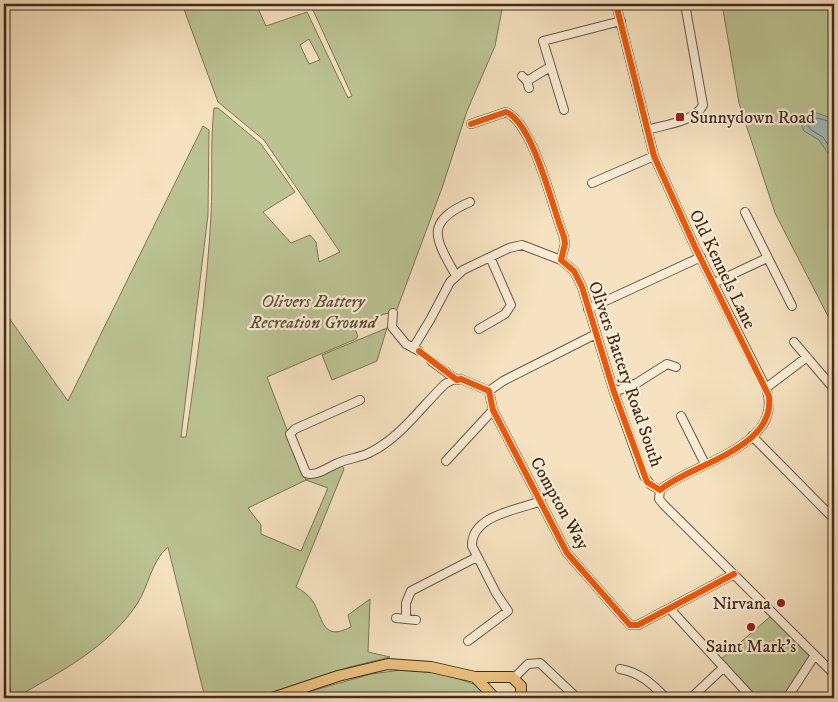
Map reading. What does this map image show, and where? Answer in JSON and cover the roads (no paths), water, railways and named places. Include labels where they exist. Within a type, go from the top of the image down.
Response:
[{"type":"main road","points":[[272,698],[338,676],[388,664],[431,667],[475,677],[514,678],[519,682],[523,696]]},
{"type":"main road","points":[[475,677],[493,697]]},
{"type":"main road","points":[[493,697],[492,688],[501,678]]},
{"type":"street","name":"Old Kennels Lane","points":[[616,4],[654,156],[701,257],[766,388],[770,404],[768,415],[761,428],[737,448],[673,480],[660,490]]},
{"type":"street","points":[[647,130],[689,117],[700,110],[703,105],[685,4]]},
{"type":"street","points":[[564,110],[543,41],[621,21]]},
{"type":"street","points":[[526,82],[550,67]]},
{"type":"street","points":[[393,313],[392,327],[402,341],[416,350],[455,274],[490,257],[522,245],[561,260],[565,244],[564,236],[531,140],[525,129],[512,114],[502,112],[471,124]]},
{"type":"street","points":[[592,183],[654,156]]},
{"type":"street","points":[[455,274],[438,240],[438,226],[447,214],[470,202]]},
{"type":"street","points":[[745,212],[792,306]]},
{"type":"street","points":[[479,329],[505,314],[511,305],[490,257]]},
{"type":"street","points":[[588,309],[701,257]]},
{"type":"street","points":[[714,283],[767,258]]},
{"type":"street","name":"Olivers Battery Road South","points":[[561,260],[578,277],[614,392],[644,476],[651,485],[660,490],[659,499],[834,674]]},
{"type":"street","points":[[360,400],[295,429],[290,434],[306,473],[316,474],[372,452],[385,444],[445,384],[454,379],[461,379],[489,391],[503,381],[596,334]]},
{"type":"street","points":[[794,342],[834,388]]},
{"type":"street","points":[[667,364],[668,355]]},
{"type":"street","points":[[766,388],[807,357]]},
{"type":"street","points":[[431,361],[457,380]]},
{"type":"street","points":[[614,392],[636,383],[667,364],[676,367]]},
{"type":"street","name":"Compton Way","points":[[489,391],[493,410],[567,553],[630,625],[638,626],[734,574]]},
{"type":"street","points":[[446,461],[493,410]]},
{"type":"street","points":[[682,416],[705,464]]},
{"type":"street","points":[[752,436],[834,519]]},
{"type":"street","points":[[468,641],[508,611],[496,593],[472,546],[472,538],[476,529],[504,513],[541,501]]},
{"type":"street","points":[[406,618],[406,603],[410,591],[477,557]]},
{"type":"street","points":[[670,609],[752,698]]},
{"type":"street","points":[[396,618],[416,620]]},
{"type":"street","points":[[787,698],[815,655]]},
{"type":"street","points":[[514,678],[528,664],[540,663],[577,698]]},
{"type":"street","points":[[691,698],[724,668]]},
{"type":"street","points":[[620,669],[636,672],[652,682],[666,698]]},
{"type":"water","points":[[817,113],[834,119],[834,162],[819,140],[804,131],[801,124],[805,117]]},
{"type":"place","name":"Sunnydown Road","points":[[680,117]]},
{"type":"place","name":"Nirvana","points":[[781,603]]},
{"type":"place","name":"Saint Mark's","points":[[751,627]]},
{"type":"park label","name":"Olivers Battery Recreation Ground","points":[[313,311]]}]
